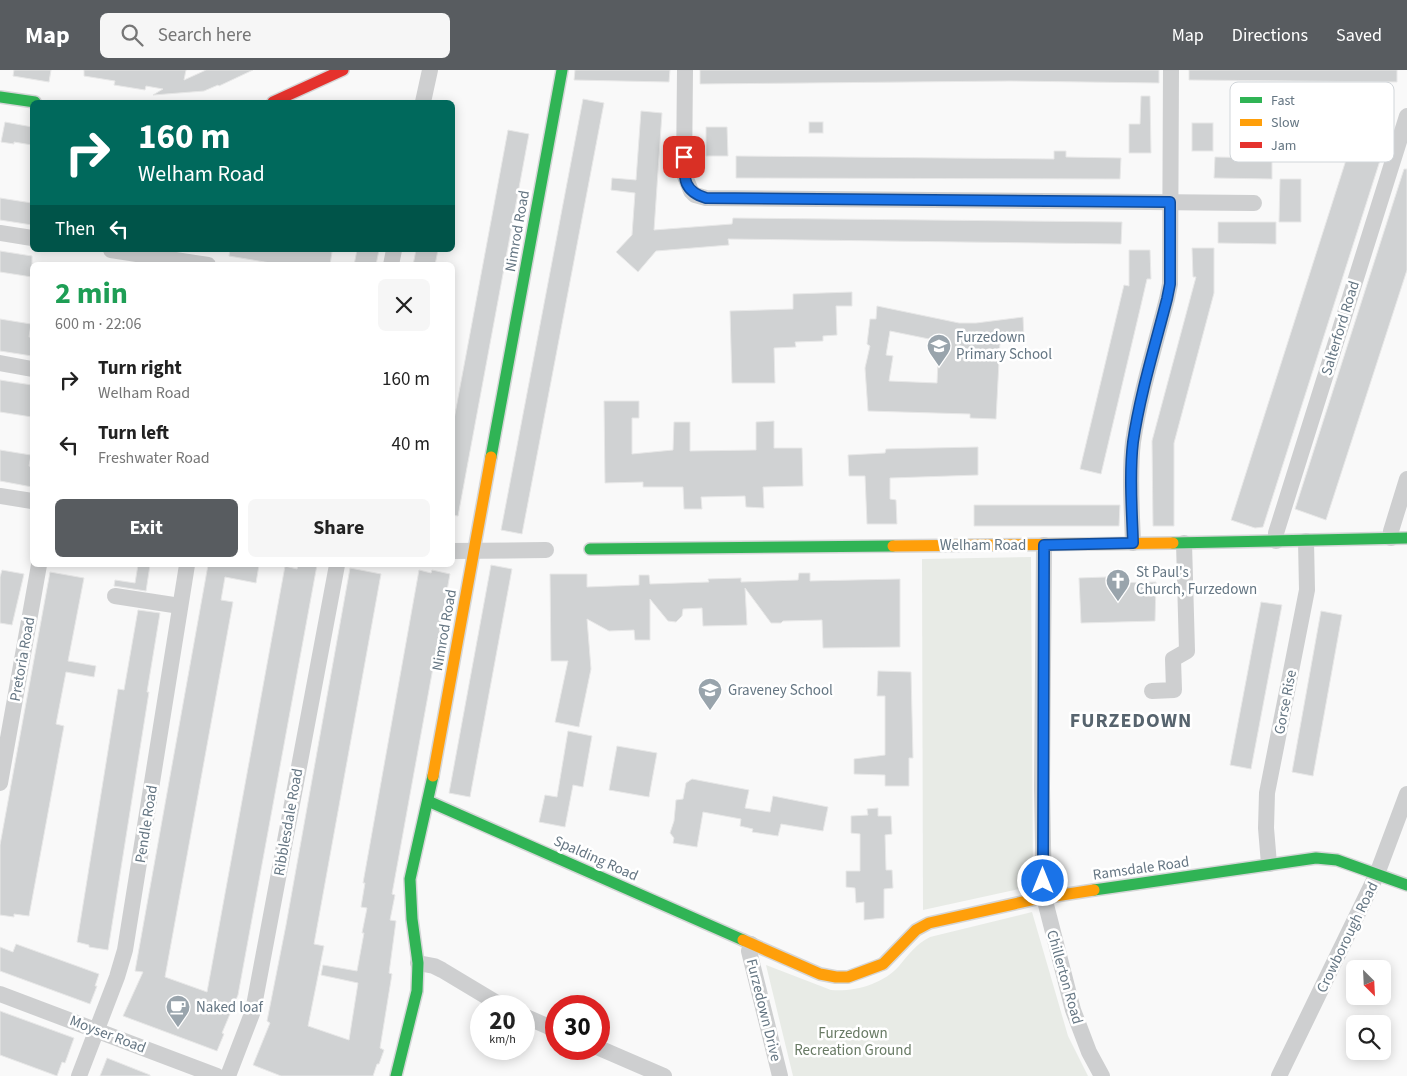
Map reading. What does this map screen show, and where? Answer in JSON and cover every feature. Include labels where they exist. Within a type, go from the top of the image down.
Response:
[{"type":"street","points":[[277,100],[343,70]]},
{"type":"street","points":[[423,100],[430,70]]},
{"type":"street","name":"Nimrod Road","points":[[396,1076],[417,991],[418,963],[412,919],[410,879],[428,801],[562,70]]},
{"type":"street","points":[[685,70],[684,174],[690,191],[695,195],[706,198],[1254,203]]},
{"type":"street","points":[[1133,543],[1133,441],[1170,284],[1171,70]]},
{"type":"street","points":[[0,97],[30,101]]},
{"type":"street","name":"Salterford Road","points":[[1394,157],[1407,116]]},
{"type":"street","name":"Salterford Road","points":[[1276,541],[1279,524],[1393,162]]},
{"type":"street","points":[[0,233],[30,238]]},
{"type":"street","points":[[124,252],[189,262]]},
{"type":"street","points":[[0,363],[30,368]]},
{"type":"street","points":[[1399,538],[1391,531],[1407,479]]},
{"type":"street","points":[[0,496],[30,501]]},
{"type":"street","name":"Welham Road","points":[[590,549],[1044,545],[1399,538]]},
{"type":"street","name":"Gorse Rise","points":[[1269,864],[1266,793],[1307,590],[1306,540]]},
{"type":"street","points":[[1152,691],[1174,690],[1173,659],[1187,651],[1184,543]]},
{"type":"street","name":"Chillerton Road","points":[[1044,545],[1042,788],[1044,897],[1072,1010],[1089,1052],[1102,1076]]},
{"type":"street","points":[[455,551],[546,550]]},
{"type":"street","name":"Pretoria Road","points":[[0,783],[39,567]]},
{"type":"street","name":"Pendle Road","points":[[79,1076],[117,977],[125,950],[187,567]]},
{"type":"street","name":"Ribblesdale Road","points":[[228,1076],[254,1005],[337,567]]},
{"type":"street","points":[[115,596],[180,606]]},
{"type":"street","name":"Crowborough Road","points":[[1279,1076],[1377,874],[1407,794]]},
{"type":"street","name":"Spalding Road","points":[[428,801],[751,944]]},
{"type":"street","name":"Ramsdale Road","points":[[751,944],[820,974],[848,977],[883,964],[916,930],[929,923],[1044,897],[1269,864],[1327,858],[1407,885]]},
{"type":"street","name":"Furzedown Drive","points":[[751,944],[749,951],[780,1076]]},
{"type":"street","points":[[418,963],[434,966],[484,995]]},
{"type":"street","name":"Moyser Road","points":[[0,994],[97,1029],[216,1076]]},
{"type":"street","points":[[610,1053],[664,1076]]},
{"type":"green space","points":[[1031,557],[1033,886],[923,910],[922,559]]},
{"type":"green space","name":"Furzedown Recreation Ground","points":[[1032,912],[1068,1036],[1088,1076],[793,1076],[766,965],[831,990],[849,990],[868,986],[885,978],[899,966],[916,946],[930,937]]},
{"type":"building","points":[[14,70],[51,70],[49,82],[13,76]]},
{"type":"building","points":[[84,70],[186,70],[184,80],[206,70],[253,70],[204,91],[153,95],[163,89],[146,86],[145,90],[114,85],[115,81],[84,76]]},
{"type":"building","points":[[575,70],[670,70],[669,82],[574,80]]},
{"type":"building","points":[[700,70],[1159,70],[1159,83],[1010,81],[700,84]]},
{"type":"building","points":[[1189,70],[1397,70],[1397,82],[1189,80]]},
{"type":"building","points":[[1141,96],[1150,96],[1151,153],[1129,153],[1129,124],[1140,124]]},
{"type":"building","points":[[583,99],[604,103],[522,534],[501,530]]},
{"type":"building","points":[[641,111],[662,113],[654,230],[732,224],[733,218],[1122,222],[1121,244],[728,239],[729,245],[656,251],[638,272],[616,252],[632,235],[635,193],[611,190],[612,178],[636,180]]},
{"type":"building","points":[[5,122],[30,127],[30,145],[1,142]]},
{"type":"building","points":[[809,122],[823,122],[823,133],[809,133]]},
{"type":"building","points":[[1192,123],[1213,123],[1213,151],[1192,151]]},
{"type":"building","points":[[706,127],[727,127],[728,156],[706,156]]},
{"type":"building","points":[[508,130],[529,134],[458,516],[455,516],[455,414]]},
{"type":"building","points":[[1054,151],[1066,151],[1066,157],[1121,158],[1120,179],[736,178],[736,156],[1054,159]]},
{"type":"building","points":[[1215,157],[1230,157],[1230,162],[1272,162],[1272,179],[1214,178]]},
{"type":"building","points":[[1345,162],[1380,162],[1263,527],[1255,528],[1231,520]]},
{"type":"building","points":[[1404,169],[1407,169],[1407,270],[1326,520],[1295,509]]},
{"type":"building","points":[[1280,179],[1301,179],[1301,222],[1279,222]]},
{"type":"building","points":[[0,198],[30,203],[30,225],[0,220]]},
{"type":"building","points":[[1218,222],[1276,222],[1276,244],[1218,243]]},
{"type":"building","points":[[1192,248],[1214,248],[1214,293],[1174,443],[1174,526],[1153,526],[1152,441],[1196,277],[1193,277]]},
{"type":"building","points":[[1129,250],[1150,250],[1151,279],[1147,279],[1101,474],[1080,469],[1124,285],[1129,286]]},
{"type":"building","points":[[0,251],[32,256],[30,277],[0,272]]},
{"type":"building","points":[[230,252],[332,252],[330,262],[264,262],[229,256]]},
{"type":"building","points":[[357,252],[379,252],[377,262],[355,262]]},
{"type":"building","points":[[416,252],[438,252],[436,262],[414,262]]},
{"type":"building","points":[[852,292],[852,306],[836,306],[837,335],[823,336],[823,341],[795,342],[796,347],[774,348],[775,383],[732,383],[730,311],[793,309],[793,294]]},
{"type":"building","points":[[877,306],[959,323],[976,323],[1023,317],[1024,339],[1000,342],[996,419],[970,418],[970,414],[868,411],[865,368],[870,346],[867,344],[870,319],[876,319]],"holes":[[[890,331],[939,341],[937,383],[889,381],[893,356],[886,355]]]},
{"type":"building","points":[[0,319],[30,324],[30,356],[0,351]]},
{"type":"building","points":[[0,380],[30,385],[30,417],[0,412]]},
{"type":"building","points":[[604,401],[639,401],[639,418],[632,418],[632,454],[673,450],[674,422],[690,422],[690,451],[756,450],[756,422],[774,421],[774,448],[802,448],[803,486],[763,487],[764,508],[746,507],[745,496],[701,497],[702,509],[684,509],[683,487],[643,487],[643,482],[605,483]]},
{"type":"building","points":[[978,447],[978,475],[890,478],[890,499],[896,500],[897,524],[867,524],[865,476],[849,476],[848,455],[885,453],[886,449]]},
{"type":"building","points":[[0,450],[30,455],[30,487],[0,481]]},
{"type":"building","points":[[974,505],[1120,505],[1119,526],[974,526]]},
{"type":"building","points":[[491,565],[512,569],[470,797],[449,793]]},
{"type":"building","points":[[138,567],[150,567],[146,591],[114,586],[115,580],[135,583]]},
{"type":"building","points":[[208,567],[259,567],[256,583],[225,577],[221,600],[233,602],[165,977],[207,992],[285,567],[297,569],[298,567],[317,567],[238,995],[222,1033],[224,1034],[217,1051],[123,1016],[143,972],[135,971]]},
{"type":"building","points":[[350,568],[381,574],[314,944],[324,946],[308,1026],[349,1040],[358,983],[321,975],[323,965],[357,971],[367,908],[361,907],[365,883],[363,883],[419,570],[431,573],[432,570],[450,574],[392,894],[395,895],[390,920],[396,921],[389,973],[392,974],[380,1048],[384,1050],[373,1076],[281,1076],[253,1065],[270,1023],[267,1021]]},
{"type":"building","points":[[2,570],[24,574],[12,625],[0,623],[0,577]]},
{"type":"building","points":[[50,572],[84,578],[68,661],[96,666],[94,677],[66,672],[56,724],[64,726],[29,916],[14,914],[14,917],[0,915],[0,845]]},
{"type":"building","points":[[799,573],[810,573],[810,581],[900,579],[900,647],[823,648],[822,620],[771,623],[745,588],[747,625],[703,626],[702,608],[683,609],[682,616],[676,622],[668,621],[650,599],[650,640],[635,640],[634,630],[609,631],[587,619],[591,669],[579,727],[555,722],[568,661],[551,661],[550,574],[587,574],[587,587],[639,585],[639,575],[649,575],[650,584],[709,582],[708,579],[741,578],[741,582],[798,580]]},
{"type":"building","name":"St Paul's Church, Furzedown","points":[[1106,577],[1107,583],[1156,582],[1155,621],[1081,623],[1079,578]]},
{"type":"building","points":[[1261,602],[1282,605],[1251,769],[1230,765]]},
{"type":"building","points":[[138,610],[160,613],[108,950],[89,947],[89,945],[77,942],[118,689],[124,690]]},
{"type":"building","points":[[1321,611],[1342,615],[1313,776],[1292,772]]},
{"type":"building","points":[[878,671],[911,672],[913,758],[909,758],[909,786],[885,786],[885,775],[854,774],[854,759],[885,755],[885,696],[877,696]]},
{"type":"building","points":[[568,731],[592,736],[583,787],[573,785],[565,827],[539,822],[545,795],[557,797]]},
{"type":"building","points":[[617,746],[657,753],[649,797],[609,790]]},
{"type":"building","points":[[692,779],[749,790],[745,808],[770,812],[773,796],[828,807],[823,831],[781,824],[778,836],[752,832],[753,829],[740,826],[741,819],[703,812],[697,847],[673,843],[674,838],[670,833],[674,821],[676,800],[683,799],[686,783]]},
{"type":"building","points":[[878,808],[878,816],[891,816],[892,834],[885,835],[886,870],[892,870],[893,888],[884,889],[884,918],[864,920],[864,902],[856,903],[855,888],[846,887],[846,871],[860,871],[860,834],[851,833],[851,816],[868,815],[867,809]]},
{"type":"building","points":[[16,944],[99,974],[95,986],[97,986],[90,1004],[0,971],[0,947],[13,952]]},
{"type":"building","points":[[0,1011],[74,1038],[65,1063],[62,1062],[57,1076],[0,1055]]},
{"type":"building","points":[[107,1058],[150,1075],[150,1076],[100,1076]]},
{"type":"traffic: fast","points":[[491,457],[562,70]]},
{"type":"traffic: fast","points":[[0,97],[30,101]]},
{"type":"traffic: fast","points":[[1173,543],[1407,538]]},
{"type":"traffic: fast","points":[[590,549],[893,546]]},
{"type":"traffic: fast","points":[[396,1076],[417,991],[418,963],[412,919],[410,879],[433,776]]},
{"type":"traffic: fast","points":[[428,801],[743,940]]},
{"type":"traffic: fast","points":[[1094,890],[1316,858],[1337,860],[1407,885]]},
{"type":"traffic: slow","points":[[433,776],[491,457]]},
{"type":"traffic: slow","points":[[893,546],[1173,543]]},
{"type":"traffic: slow","points":[[743,940],[820,974],[848,977],[883,964],[916,930],[929,923],[1036,899],[1094,890]]},
{"type":"traffic: jam","points":[[277,100],[343,70]]},
{"type":"place","name":"Furzedown Primary School","points":[[939,367]]},
{"type":"place","name":"St Paul's Church, Furzedown","points":[[1118,602]]},
{"type":"place","name":"Graveney School","points":[[710,711]]},
{"type":"place","name":"Naked loaf","points":[[178,1028]]},
{"type":"district","name":"FURZEDOWN","points":[[1131,720]]},
{"type":"route","points":[[684,157],[684,174],[687,186],[695,195],[706,198],[1170,202],[1170,284],[1133,441],[1133,543],[1044,545],[1043,881]]}]
